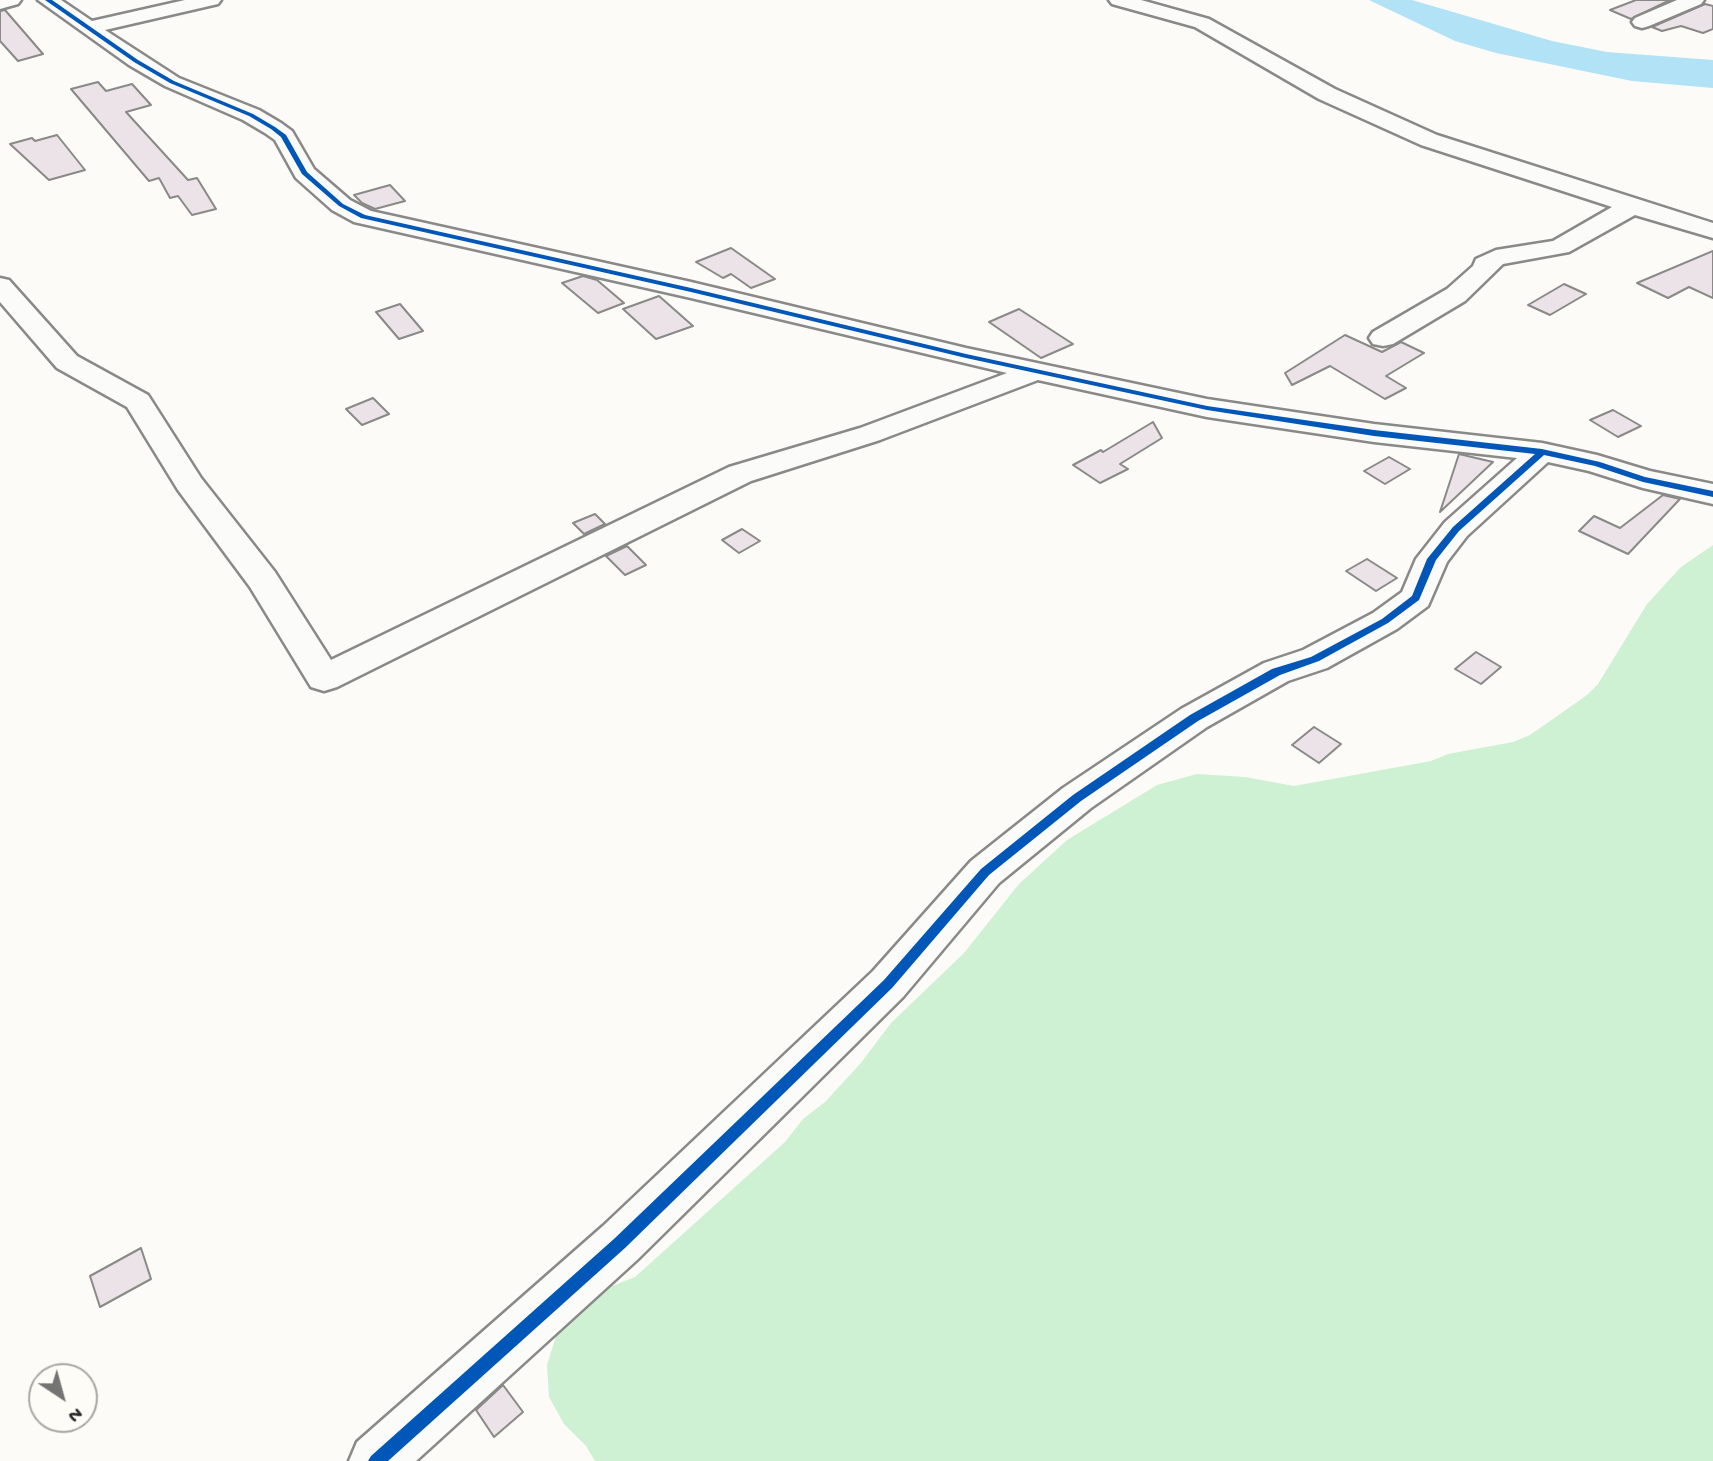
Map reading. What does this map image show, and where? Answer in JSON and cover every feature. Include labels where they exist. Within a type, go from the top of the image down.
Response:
[{"type":"street","points":[[0,3],[11,0]]},
{"type":"street","points":[[48,0],[172,82],[251,115],[273,128],[284,136],[304,173],[341,205],[363,217],[591,267],[1033,372],[1207,408],[1374,433],[1542,452],[1597,464],[1643,479],[1713,494]]},
{"type":"street","points":[[88,28],[211,0]]},
{"type":"street","points":[[1119,0],[1202,23],[1327,94],[1429,140],[1713,231]]},
{"type":"street","points":[[1642,22],[1695,0]]},
{"type":"street","points":[[1383,338],[1456,295],[1487,268],[1485,264],[1496,258],[1560,247],[1632,206]]},
{"type":"street","points":[[0,286],[67,362],[138,401],[189,483],[263,580],[324,678],[740,474],[870,434],[1033,372]]},
{"type":"street","points":[[376,1461],[620,1243],[888,985],[985,873],[1077,798],[1194,718],[1276,673],[1315,659],[1385,621],[1416,598],[1432,559],[1456,530],[1542,452]]},
{"type":"green space","points":[[1713,545],[1713,1461],[595,1461],[586,1446],[564,1424],[549,1397],[547,1365],[557,1333],[575,1307],[607,1288],[635,1277],[785,1142],[803,1119],[825,1102],[860,1064],[891,1023],[964,953],[1019,884],[1067,840],[1157,785],[1197,774],[1245,777],[1294,786],[1431,761],[1448,754],[1513,742],[1530,735],[1587,695],[1598,684],[1647,604],[1681,567]]},
{"type":"water","points":[[1369,0],[1412,0],[1552,41],[1607,52],[1713,60],[1713,88],[1632,81],[1496,53],[1455,41]]},
{"type":"building","points":[[1636,0],[1670,0],[1631,19],[1610,10]]},
{"type":"building","points":[[1705,4],[1713,6],[1713,29],[1703,33],[1681,26],[1662,31],[1652,27]]},
{"type":"building","points":[[5,10],[43,54],[18,61],[0,41],[0,11]]},
{"type":"building","points":[[98,82],[106,91],[132,84],[151,105],[126,112],[188,180],[197,178],[216,209],[192,215],[178,196],[170,198],[159,178],[149,181],[71,89]]},
{"type":"building","points":[[57,135],[85,170],[49,180],[10,144],[32,138],[35,141]]},
{"type":"building","points":[[390,185],[405,201],[375,209],[362,203],[354,195]]},
{"type":"building","points":[[731,248],[775,279],[751,288],[731,274],[723,278],[696,262]]},
{"type":"building","points":[[1713,251],[1713,298],[1689,287],[1668,298],[1637,283]]},
{"type":"building","points":[[583,276],[597,280],[624,303],[598,313],[562,283]]},
{"type":"building","points":[[1564,284],[1586,294],[1550,315],[1528,305]]},
{"type":"building","points":[[659,296],[693,326],[656,339],[623,309]]},
{"type":"building","points":[[400,304],[423,331],[399,339],[376,312]]},
{"type":"building","points":[[1019,309],[1073,344],[1041,358],[989,322]]},
{"type":"building","points":[[1345,335],[1382,352],[1401,342],[1424,353],[1386,376],[1406,388],[1385,399],[1330,366],[1292,385],[1285,373]]},
{"type":"building","points":[[373,398],[389,414],[362,425],[346,409]]},
{"type":"building","points":[[1613,410],[1641,426],[1618,437],[1590,420]]},
{"type":"building","points":[[1153,422],[1162,438],[1120,464],[1128,469],[1100,483],[1073,465],[1101,450],[1103,452]]},
{"type":"building","points":[[1459,454],[1493,462],[1440,512]]},
{"type":"building","points":[[1389,457],[1410,469],[1385,484],[1364,471]]},
{"type":"building","points":[[1663,495],[1680,499],[1628,554],[1579,531],[1594,516],[1620,528]]},
{"type":"building","points":[[595,514],[605,524],[584,534],[573,523]]},
{"type":"building","points":[[742,529],[760,541],[739,553],[722,540]]},
{"type":"building","points":[[627,546],[646,565],[625,575],[606,556]]},
{"type":"building","points":[[1367,559],[1397,578],[1376,591],[1346,571]]},
{"type":"building","points":[[1476,652],[1501,667],[1481,684],[1455,669]]},
{"type":"building","points":[[1314,727],[1341,744],[1319,763],[1292,745]]},
{"type":"building","points":[[141,1248],[151,1279],[100,1307],[90,1276]]},
{"type":"building","points":[[503,1385],[523,1412],[494,1437],[476,1410]]},
{"type":"cycle path","points":[[48,0],[136,61],[172,82],[251,115],[273,128],[284,136],[304,173],[341,205],[363,217],[691,290],[966,356],[1207,408],[1374,433],[1542,452],[1597,464],[1643,479],[1713,494]]},
{"type":"cycle path","points":[[376,1461],[620,1243],[781,1088],[888,984],[985,872],[1077,798],[1194,718],[1276,672],[1315,659],[1385,621],[1416,598],[1432,559],[1456,529],[1542,452]]}]
